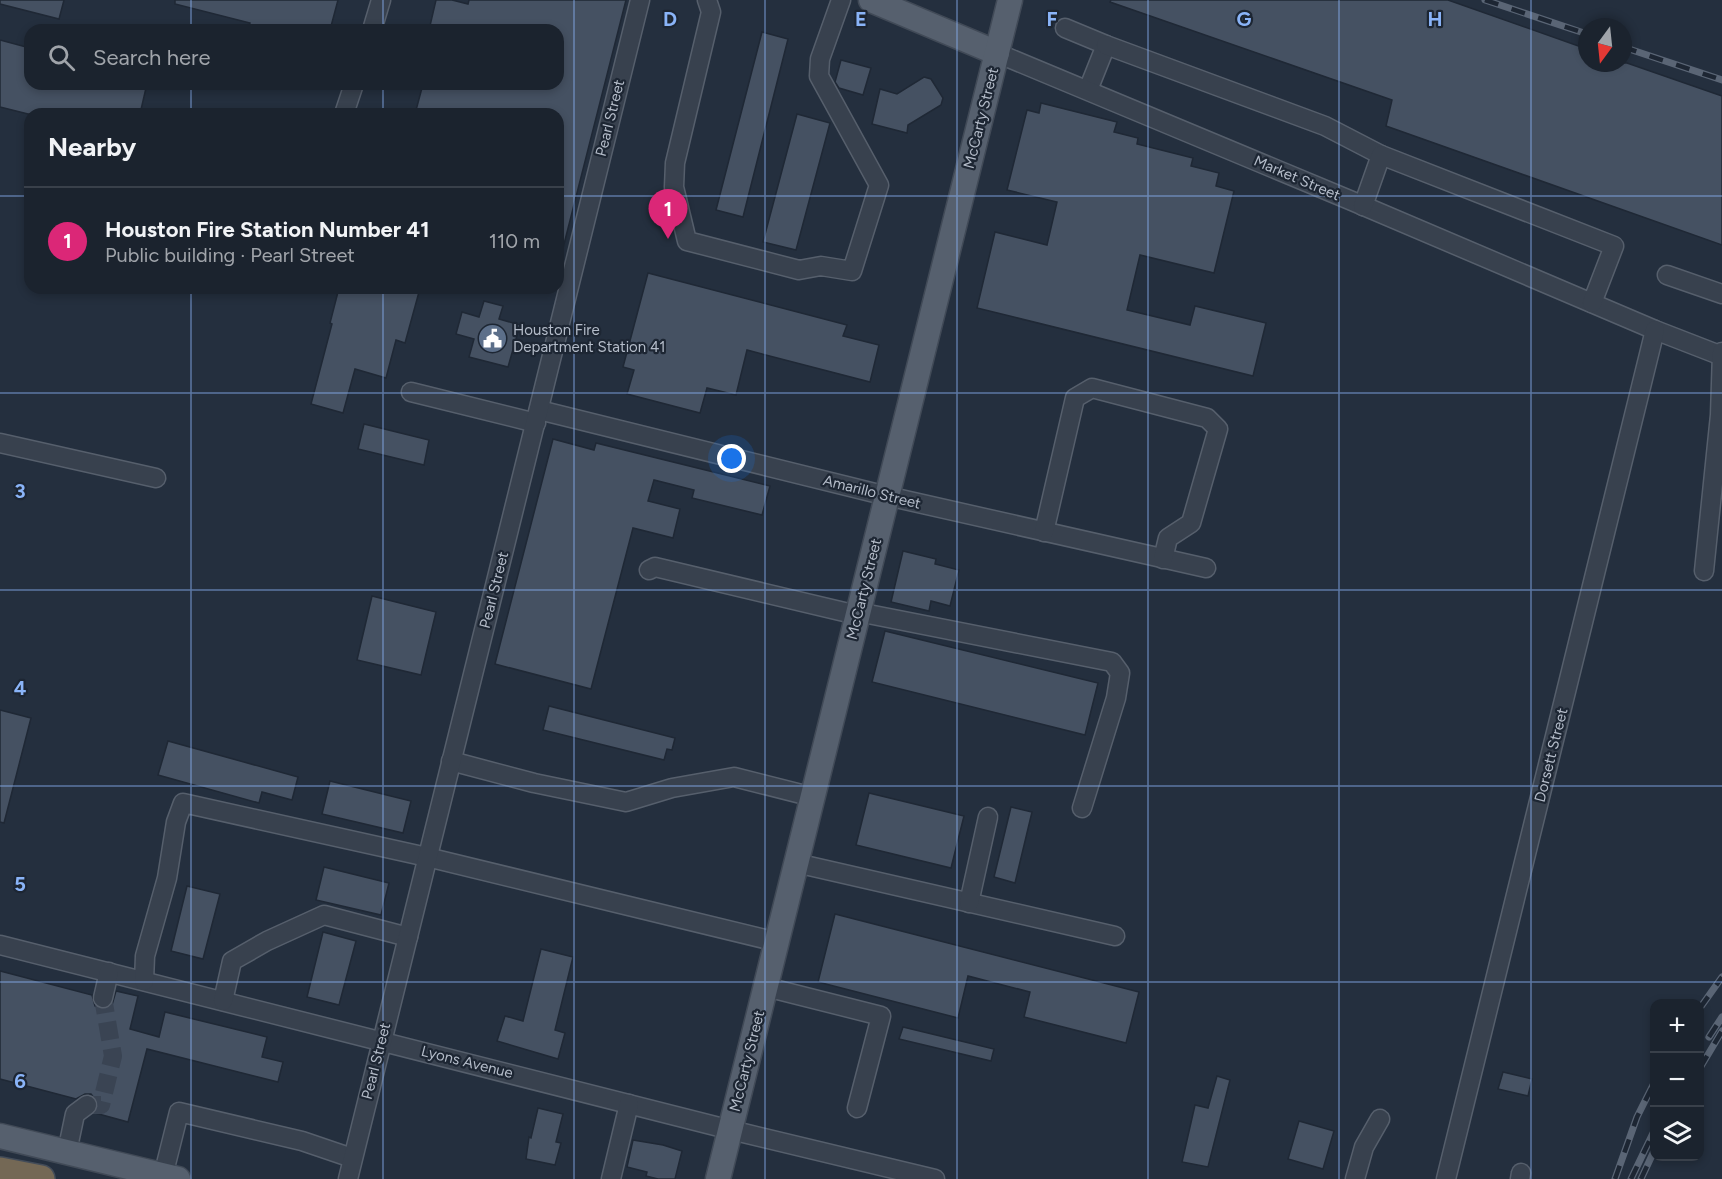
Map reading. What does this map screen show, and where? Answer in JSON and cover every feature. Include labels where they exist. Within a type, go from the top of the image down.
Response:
[{"type":"highway","points":[[0,1171],[41,1179]]},
{"type":"main road","name":"Market Street","points":[[871,0],[997,53]]},
{"type":"main road","name":"McCarty Street","points":[[718,1179],[1010,0]]},
{"type":"main road","points":[[0,1136],[170,1177]]},
{"type":"street","points":[[374,24],[381,0]]},
{"type":"street","name":"Pearl Street","points":[[564,271],[640,0]]},
{"type":"street","points":[[707,0],[711,12],[675,163],[674,187],[687,241],[799,270],[821,266],[852,272],[879,185],[819,76],[820,59],[841,0]]},
{"type":"street","points":[[1065,28],[1325,126],[1382,155],[1614,246],[1592,303]]},
{"type":"street","points":[[1088,90],[1106,45]]},
{"type":"street","name":"Market Street","points":[[997,53],[1655,330],[1722,354]]},
{"type":"street","points":[[346,108],[352,90]]},
{"type":"street","points":[[1363,206],[1382,155]]},
{"type":"street","points":[[1667,275],[1722,294]]},
{"type":"street","name":"Pearl Street","points":[[348,1179],[538,416],[560,294]]},
{"type":"street","name":"Dorsett Street","points":[[1446,1179],[1655,330]]},
{"type":"street","points":[[1704,571],[1720,415],[1722,354]]},
{"type":"street","points":[[1044,532],[1075,398],[1092,388],[1207,418],[1218,429],[1191,523],[1168,538],[1163,559]]},
{"type":"street","name":"Amarillo Street","points":[[411,392],[538,416],[1206,568]]},
{"type":"street","points":[[0,442],[156,478]]},
{"type":"street","points":[[649,570],[655,567],[858,613],[1112,662],[1120,673],[1116,698],[1082,808]]},
{"type":"street","points":[[451,761],[534,783],[626,802],[672,788],[734,777],[813,797]]},
{"type":"street","points":[[144,981],[144,956],[167,878],[177,822],[183,803],[427,857],[777,942]]},
{"type":"street","points":[[969,903],[988,817]]},
{"type":"street","points":[[796,863],[1115,936]]},
{"type":"street","points":[[223,1001],[232,961],[267,941],[324,915],[408,937]]},
{"type":"street","name":"Lyons Avenue","points":[[0,945],[730,1130],[862,1171],[935,1179]]},
{"type":"street","points":[[103,998],[109,972]]},
{"type":"street","points":[[766,987],[881,1016],[857,1108]]},
{"type":"street","points":[[611,1179],[629,1104]]},
{"type":"street","points":[[67,1152],[75,1114],[87,1105]]},
{"type":"street","points":[[170,1177],[179,1112],[302,1141],[352,1158]]},
{"type":"street","points":[[1355,1179],[1364,1147],[1380,1119]]},
{"type":"building","points":[[0,0],[64,0],[59,19],[0,4]]},
{"type":"building","points":[[175,0],[338,0],[332,24],[250,24],[175,4]]},
{"type":"building","points":[[436,0],[452,0],[468,4],[469,0],[626,0],[564,244],[564,108],[417,108],[421,90],[564,90],[564,24],[430,24]]},
{"type":"building","points":[[1111,0],[1448,0],[1578,46],[1578,72],[1632,72],[1632,65],[1722,96],[1722,245],[1386,126],[1392,100],[1110,2]]},
{"type":"building","points":[[762,32],[788,39],[743,217],[716,210]]},
{"type":"building","points":[[0,40],[24,46],[24,90],[146,90],[141,108],[24,108],[24,113],[0,107]]},
{"type":"building","points":[[841,60],[871,68],[863,95],[839,88],[835,82]]},
{"type":"building","points":[[924,77],[931,79],[943,98],[941,105],[908,125],[907,133],[872,124],[880,89],[897,94]]},
{"type":"building","points":[[1041,103],[1117,122],[1114,132],[1138,138],[1137,144],[1193,158],[1191,166],[1219,173],[1216,186],[1234,191],[1214,273],[1140,255],[1127,310],[1190,325],[1195,306],[1266,323],[1253,376],[977,308],[995,232],[1047,245],[1057,202],[1007,190],[1027,110],[1039,113]]},
{"type":"building","points":[[797,114],[830,123],[796,250],[763,242]]},
{"type":"building","points":[[648,273],[847,325],[843,336],[879,345],[870,382],[747,350],[736,395],[707,388],[700,413],[627,394],[634,370],[623,367]]},
{"type":"building","points":[[337,294],[418,294],[405,343],[396,340],[386,378],[355,369],[343,413],[311,404],[332,324],[330,323]]},
{"type":"building","points":[[484,301],[503,306],[499,319],[520,325],[508,367],[469,357],[474,339],[456,334],[462,312],[479,317]]},
{"type":"building","points":[[364,424],[429,440],[424,465],[358,449]]},
{"type":"building","points":[[553,439],[594,450],[596,443],[770,486],[762,515],[692,498],[694,490],[654,480],[648,501],[680,509],[673,538],[633,528],[591,689],[495,664]]},
{"type":"building","points":[[903,551],[936,559],[935,564],[959,570],[950,606],[931,601],[929,611],[891,602]]},
{"type":"building","points":[[372,596],[436,612],[421,675],[357,660]]},
{"type":"building","points":[[885,631],[1098,683],[1085,735],[872,682]]},
{"type":"building","points":[[549,706],[675,738],[672,750],[667,749],[664,760],[543,730]]},
{"type":"building","points":[[0,710],[31,718],[4,823],[0,822]]},
{"type":"building","points":[[168,741],[298,777],[292,800],[262,792],[259,803],[158,775]]},
{"type":"building","points":[[330,781],[411,801],[403,833],[322,814]]},
{"type":"building","points":[[869,793],[964,816],[951,868],[856,845]]},
{"type":"building","points":[[1011,807],[1032,812],[1015,883],[994,877]]},
{"type":"building","points":[[324,867],[389,883],[381,915],[316,900]]},
{"type":"building","points":[[187,886],[220,894],[203,959],[171,951]]},
{"type":"building","points":[[835,914],[1139,992],[1126,1043],[1024,1017],[1030,992],[968,976],[958,1018],[818,982]]},
{"type":"building","points":[[323,932],[356,941],[339,1005],[307,997]]},
{"type":"building","points":[[541,949],[573,957],[555,1030],[565,1033],[558,1059],[497,1041],[505,1016],[523,1021]]},
{"type":"building","points":[[0,971],[92,995],[95,1006],[101,1009],[112,1005],[116,991],[138,996],[130,1029],[159,1037],[165,1012],[267,1037],[262,1057],[283,1062],[278,1082],[147,1049],[128,1122],[95,1113],[98,1103],[91,1094],[85,1094],[76,1099],[0,1079]]},
{"type":"building","points":[[903,1027],[994,1049],[991,1061],[899,1039]]},
{"type":"building","points":[[1503,1072],[1532,1079],[1528,1096],[1498,1089]]},
{"type":"building","points":[[1217,1076],[1230,1080],[1208,1167],[1182,1162],[1195,1105],[1208,1108]]},
{"type":"building","points":[[538,1108],[563,1114],[556,1142],[561,1143],[555,1165],[526,1159],[529,1137],[531,1138]]},
{"type":"building","points":[[1299,1121],[1334,1131],[1323,1169],[1288,1159]]},
{"type":"building","points":[[633,1140],[682,1151],[675,1179],[646,1176],[647,1172],[627,1167]]},
{"type":"tunnel","points":[[87,1105],[101,1105],[113,1056],[103,998]]},
{"type":"railway","points":[[1485,0],[1578,31]]},
{"type":"railway","points":[[1632,50],[1722,80]]},
{"type":"railway","points":[[1704,1002],[1722,977]]},
{"type":"railway","points":[[1709,1037],[1722,1017]]},
{"type":"railway","points":[[1704,1061],[1722,1031]]},
{"type":"railway","points":[[1615,1179],[1637,1117],[1650,1091]]},
{"type":"railway","points":[[1631,1179],[1650,1139]]},
{"type":"railway","points":[[1641,1179],[1650,1160]]},
{"type":"place","name":"Houston Fire Station Number 41","points":[[668,239]]},
{"type":"place","name":"Houston Fire Department Station 41","points":[[492,339]]}]
